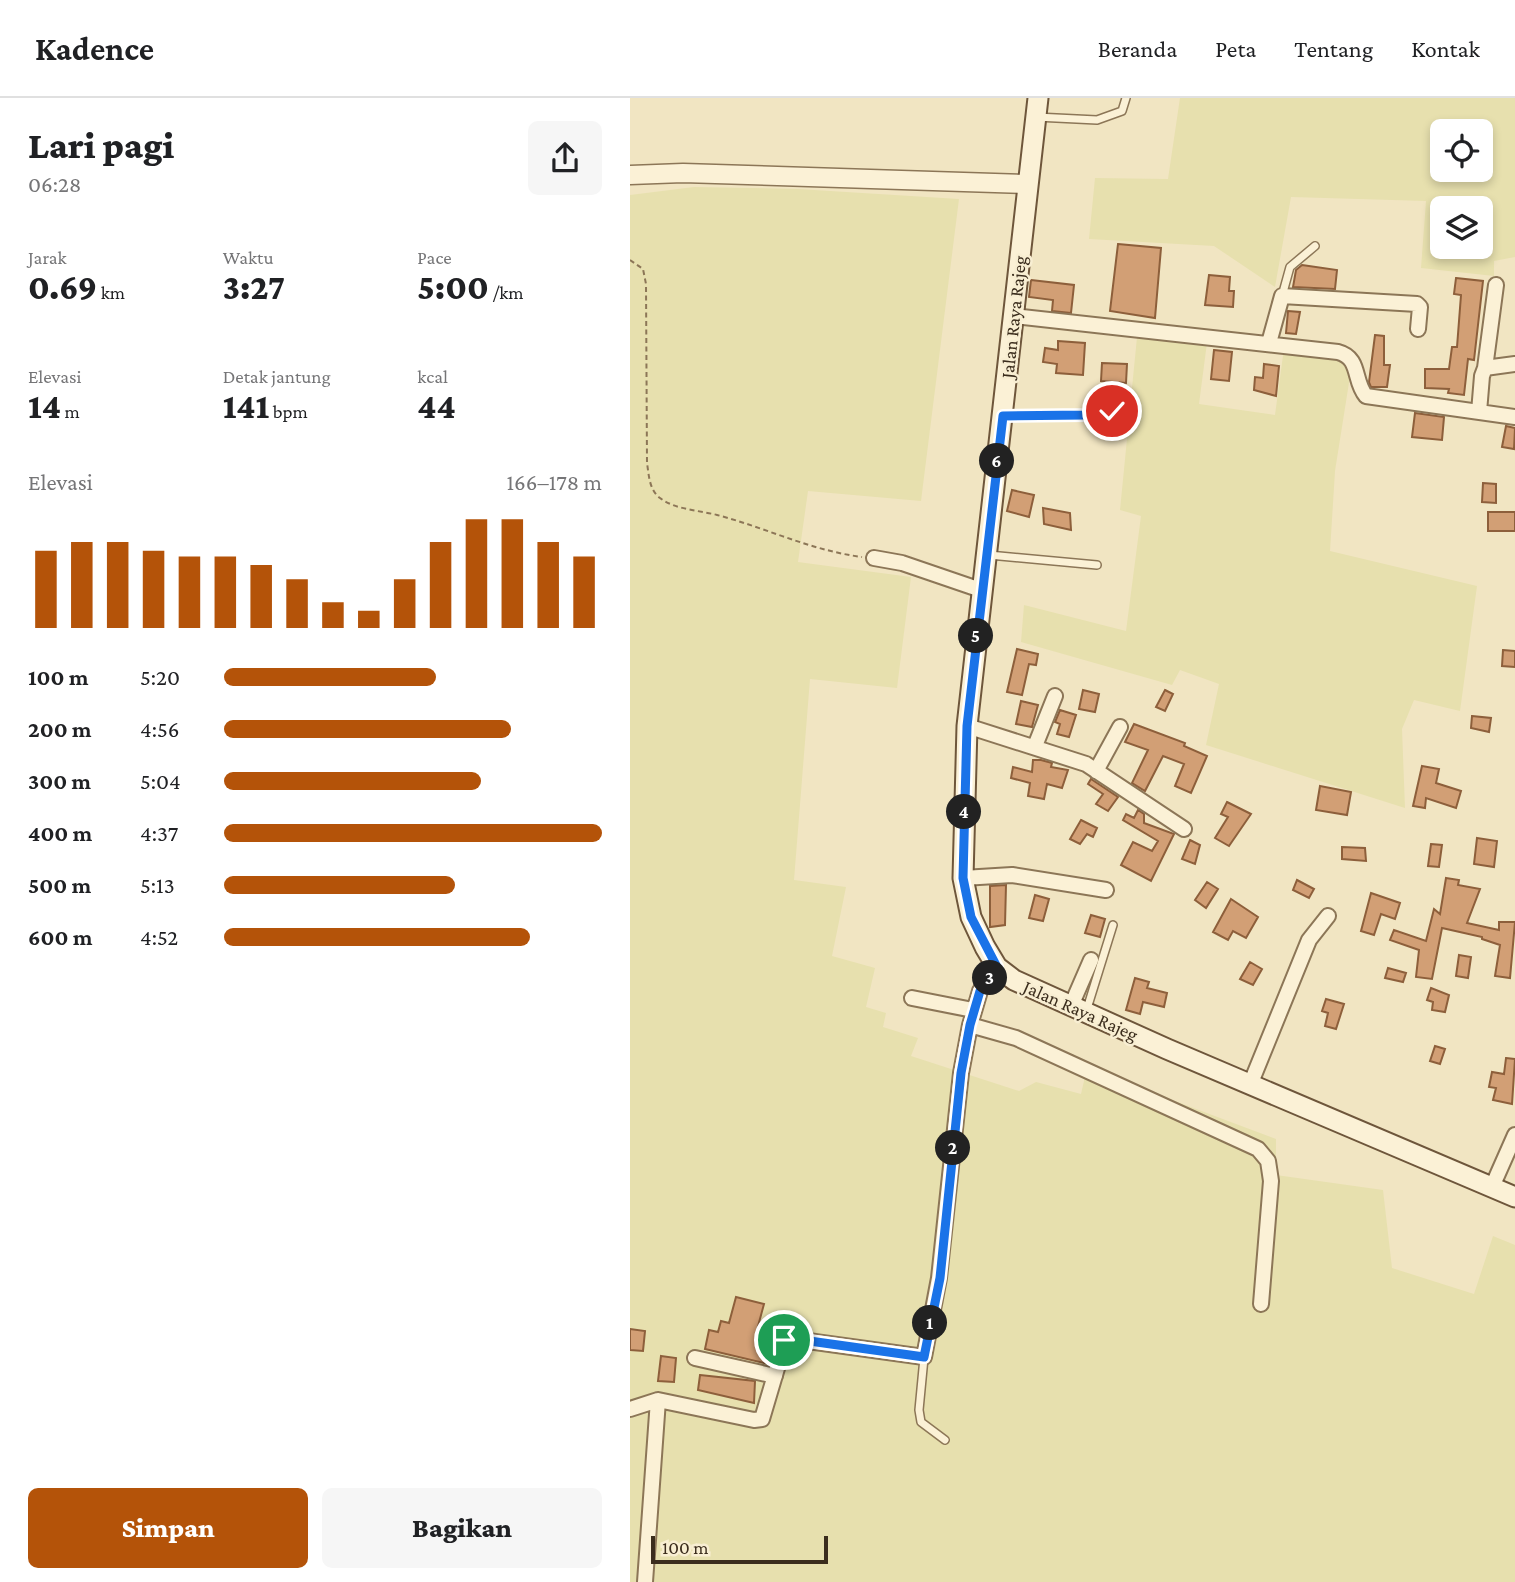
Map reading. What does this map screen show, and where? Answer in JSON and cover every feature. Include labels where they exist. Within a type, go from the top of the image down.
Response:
[{"type":"main road","name":"Jalan Raya Rajeg","points":[[1037,108],[967,726],[963,878],[971,917],[997,967],[1014,980],[1515,1197]]},
{"type":"street","points":[[630,175],[1027,184]]},
{"type":"street","points":[[1479,412],[1496,285]]},
{"type":"street","points":[[1269,343],[1282,296],[1417,304],[1420,307],[1418,329]]},
{"type":"street","points":[[1014,316],[1269,343],[1348,355],[1366,396],[1515,417]]},
{"type":"street","points":[[1485,368],[1515,364]]},
{"type":"street","points":[[874,558],[922,569],[981,590]]},
{"type":"street","points":[[1035,746],[1055,696]]},
{"type":"street","points":[[967,726],[1035,746],[1096,771],[1184,829]]},
{"type":"street","points":[[1096,771],[1120,727]]},
{"type":"street","points":[[963,878],[1013,876],[1106,890]]},
{"type":"street","points":[[1250,1084],[1308,940],[1328,916]]},
{"type":"street","points":[[1079,1009],[1091,960]]},
{"type":"street","points":[[630,1409],[658,1400],[758,1420],[766,1414],[786,1338],[924,1357],[940,1278],[961,1073],[973,1010],[980,991],[997,967]]},
{"type":"street","points":[[912,998],[973,1010]]},
{"type":"street","points":[[970,1025],[1016,1038],[1258,1149],[1268,1161],[1271,1181],[1261,1304]]},
{"type":"street","points":[[1492,1187],[1515,1135]]},
{"type":"street","points":[[695,1358],[775,1376]]},
{"type":"street","points":[[645,1582],[658,1400]]},
{"type":"lane","points":[[1037,108],[1097,120],[1122,111],[1126,98]]},
{"type":"lane","points":[[1282,296],[1290,267],[1315,247]]},
{"type":"lane","points":[[1003,416],[1086,415],[1112,411]]},
{"type":"lane","points":[[985,554],[1097,565]]},
{"type":"lane","points":[[1079,1009],[1113,925]]},
{"type":"lane","points":[[924,1357],[919,1410],[921,1422],[945,1440]]},
{"type":"path","points":[[630,260],[643,269],[646,284],[647,463],[649,480],[659,498],[679,508],[718,515],[813,549],[874,558]]},
{"type":"shaded area","points":[[1180,98],[1515,98],[1515,257],[1494,261],[1494,276],[1421,268],[1426,201],[1291,197],[1275,287],[1214,246],[1089,239],[1095,178],[1168,179]]},
{"type":"shaded area","points":[[694,187],[798,189],[959,199],[921,501],[808,491],[798,562],[911,577],[897,688],[810,679],[794,880],[846,887],[832,956],[875,968],[866,1007],[886,1013],[883,1027],[918,1038],[911,1056],[1019,1091],[1036,1082],[1081,1094],[1087,1068],[1276,1139],[1276,1175],[1383,1190],[1392,1268],[1474,1294],[1493,1236],[1515,1245],[1515,1582],[630,1582],[630,195]]},
{"type":"shaded area","points":[[1138,327],[1208,335],[1199,404],[1275,415],[1284,348],[1335,354],[1351,370],[1335,471],[1330,551],[1477,586],[1460,711],[1414,700],[1402,729],[1405,808],[1206,745],[1219,684],[1180,670],[1172,685],[1021,642],[1024,605],[1126,631],[1141,516],[1120,510]]},
{"type":"building","points":[[1118,244],[1161,248],[1155,318],[1110,311]]},
{"type":"building","points":[[1302,265],[1337,270],[1335,289],[1293,287],[1296,270]]},
{"type":"building","points":[[1209,275],[1230,277],[1229,291],[1234,291],[1233,307],[1205,305]]},
{"type":"building","points":[[1456,278],[1483,281],[1474,360],[1468,359],[1464,395],[1448,393],[1449,389],[1425,388],[1425,369],[1449,369],[1452,347],[1457,347],[1461,295],[1454,294]]},
{"type":"building","points":[[1031,280],[1074,285],[1071,313],[1052,311],[1053,300],[1029,297]]},
{"type":"building","points":[[1288,311],[1300,312],[1296,334],[1286,333]]},
{"type":"building","points":[[1375,335],[1384,336],[1384,365],[1390,365],[1387,387],[1371,387],[1369,382]]},
{"type":"building","points":[[1058,341],[1085,343],[1083,375],[1056,373],[1057,364],[1043,362],[1045,348],[1058,350]]},
{"type":"building","points":[[1214,350],[1232,352],[1229,381],[1211,379]]},
{"type":"building","points":[[1102,363],[1127,364],[1126,383],[1101,381]]},
{"type":"building","points":[[1264,364],[1279,366],[1276,396],[1254,390],[1255,377],[1263,378]]},
{"type":"building","points":[[1415,413],[1444,417],[1442,440],[1412,437]]},
{"type":"building","points":[[1506,426],[1515,428],[1514,449],[1502,447]]},
{"type":"building","points":[[1483,483],[1496,484],[1496,503],[1482,502]]},
{"type":"building","points":[[1012,490],[1034,495],[1029,517],[1007,511]]},
{"type":"building","points":[[1043,508],[1070,513],[1071,530],[1044,524]]},
{"type":"building","points":[[1488,512],[1515,512],[1515,531],[1488,531]]},
{"type":"building","points":[[1017,649],[1038,654],[1036,665],[1029,664],[1022,695],[1007,692]]},
{"type":"building","points":[[1503,650],[1515,651],[1515,667],[1502,666]]},
{"type":"building","points":[[1083,690],[1099,694],[1095,712],[1079,709]]},
{"type":"building","points":[[1165,690],[1173,694],[1165,711],[1156,707]]},
{"type":"building","points":[[1021,701],[1038,705],[1032,727],[1016,724]]},
{"type":"building","points":[[1060,710],[1076,715],[1069,737],[1057,734],[1060,724],[1055,722]]},
{"type":"building","points":[[1472,716],[1491,718],[1489,732],[1471,728]]},
{"type":"building","points":[[1134,724],[1185,743],[1184,746],[1207,756],[1191,793],[1175,786],[1184,764],[1163,756],[1145,791],[1132,783],[1148,750],[1125,742]]},
{"type":"building","points":[[1033,760],[1052,763],[1051,767],[1068,770],[1062,788],[1047,784],[1044,799],[1028,796],[1030,783],[1011,778],[1013,767],[1032,772]]},
{"type":"building","points":[[1422,766],[1439,769],[1436,783],[1461,791],[1456,808],[1426,798],[1425,808],[1413,806]]},
{"type":"building","points":[[1091,779],[1118,797],[1108,811],[1096,804],[1103,794],[1088,784]]},
{"type":"building","points":[[1320,786],[1351,792],[1347,815],[1316,810]]},
{"type":"building","points":[[1227,802],[1251,814],[1229,846],[1215,838],[1228,817],[1221,814]]},
{"type":"building","points":[[1138,810],[1144,814],[1144,823],[1174,834],[1151,881],[1121,865],[1133,842],[1152,851],[1158,841],[1123,820],[1126,814],[1134,818]]},
{"type":"building","points":[[1081,820],[1097,828],[1093,837],[1087,834],[1080,844],[1070,839]]},
{"type":"building","points":[[1477,838],[1497,841],[1494,867],[1474,864]]},
{"type":"building","points":[[1190,840],[1200,845],[1195,864],[1182,859]]},
{"type":"building","points":[[1431,844],[1442,845],[1439,867],[1428,866]]},
{"type":"building","points":[[1342,847],[1365,848],[1366,861],[1342,859]]},
{"type":"building","points":[[1446,878],[1459,880],[1458,885],[1480,889],[1467,923],[1499,930],[1499,922],[1515,922],[1510,978],[1495,976],[1500,945],[1482,937],[1442,928],[1432,979],[1416,977],[1419,950],[1390,940],[1394,930],[1426,941],[1434,909],[1440,914]]},
{"type":"building","points":[[1297,880],[1314,889],[1309,898],[1293,890]]},
{"type":"building","points":[[1207,882],[1218,889],[1206,908],[1195,900]]},
{"type":"building","points":[[1006,885],[1005,925],[990,927],[990,886]]},
{"type":"building","points":[[1371,893],[1400,903],[1395,919],[1381,914],[1374,935],[1361,931]]},
{"type":"building","points":[[1035,895],[1049,899],[1043,921],[1029,918]]},
{"type":"building","points":[[1231,899],[1258,917],[1246,938],[1233,931],[1228,940],[1213,932]]},
{"type":"building","points":[[1091,915],[1105,919],[1100,937],[1085,933]]},
{"type":"building","points":[[1459,955],[1471,957],[1468,978],[1456,976]]},
{"type":"building","points":[[1250,962],[1262,969],[1253,985],[1240,979]]},
{"type":"building","points":[[1388,968],[1406,973],[1403,982],[1385,978]]},
{"type":"building","points":[[1135,978],[1149,982],[1147,988],[1167,993],[1164,1007],[1143,1002],[1140,1014],[1126,1010]]},
{"type":"building","points":[[1431,988],[1449,995],[1445,1012],[1432,1010],[1433,1002],[1427,1000]]},
{"type":"building","points":[[1326,999],[1344,1004],[1336,1029],[1325,1026],[1328,1013],[1322,1011]]},
{"type":"building","points":[[1435,1046],[1445,1049],[1440,1064],[1430,1061]]},
{"type":"building","points":[[1506,1058],[1515,1059],[1512,1104],[1493,1100],[1496,1088],[1489,1087],[1492,1072],[1504,1074]]},
{"type":"building","points":[[736,1297],[764,1304],[757,1330],[769,1333],[766,1344],[772,1345],[768,1364],[705,1349],[709,1330],[718,1332],[721,1321],[729,1323]]},
{"type":"building","points":[[630,1329],[645,1331],[643,1351],[630,1350]]},
{"type":"building","points":[[661,1356],[676,1358],[674,1382],[658,1381]]},
{"type":"building","points":[[700,1375],[755,1381],[754,1403],[698,1390]]},
{"type":"route","points":[[784,1340],[788,1338],[924,1357],[940,1278],[961,1073],[973,1010],[980,991],[997,967],[971,917],[963,878],[967,726],[1003,416],[1086,415],[1112,411]]}]
